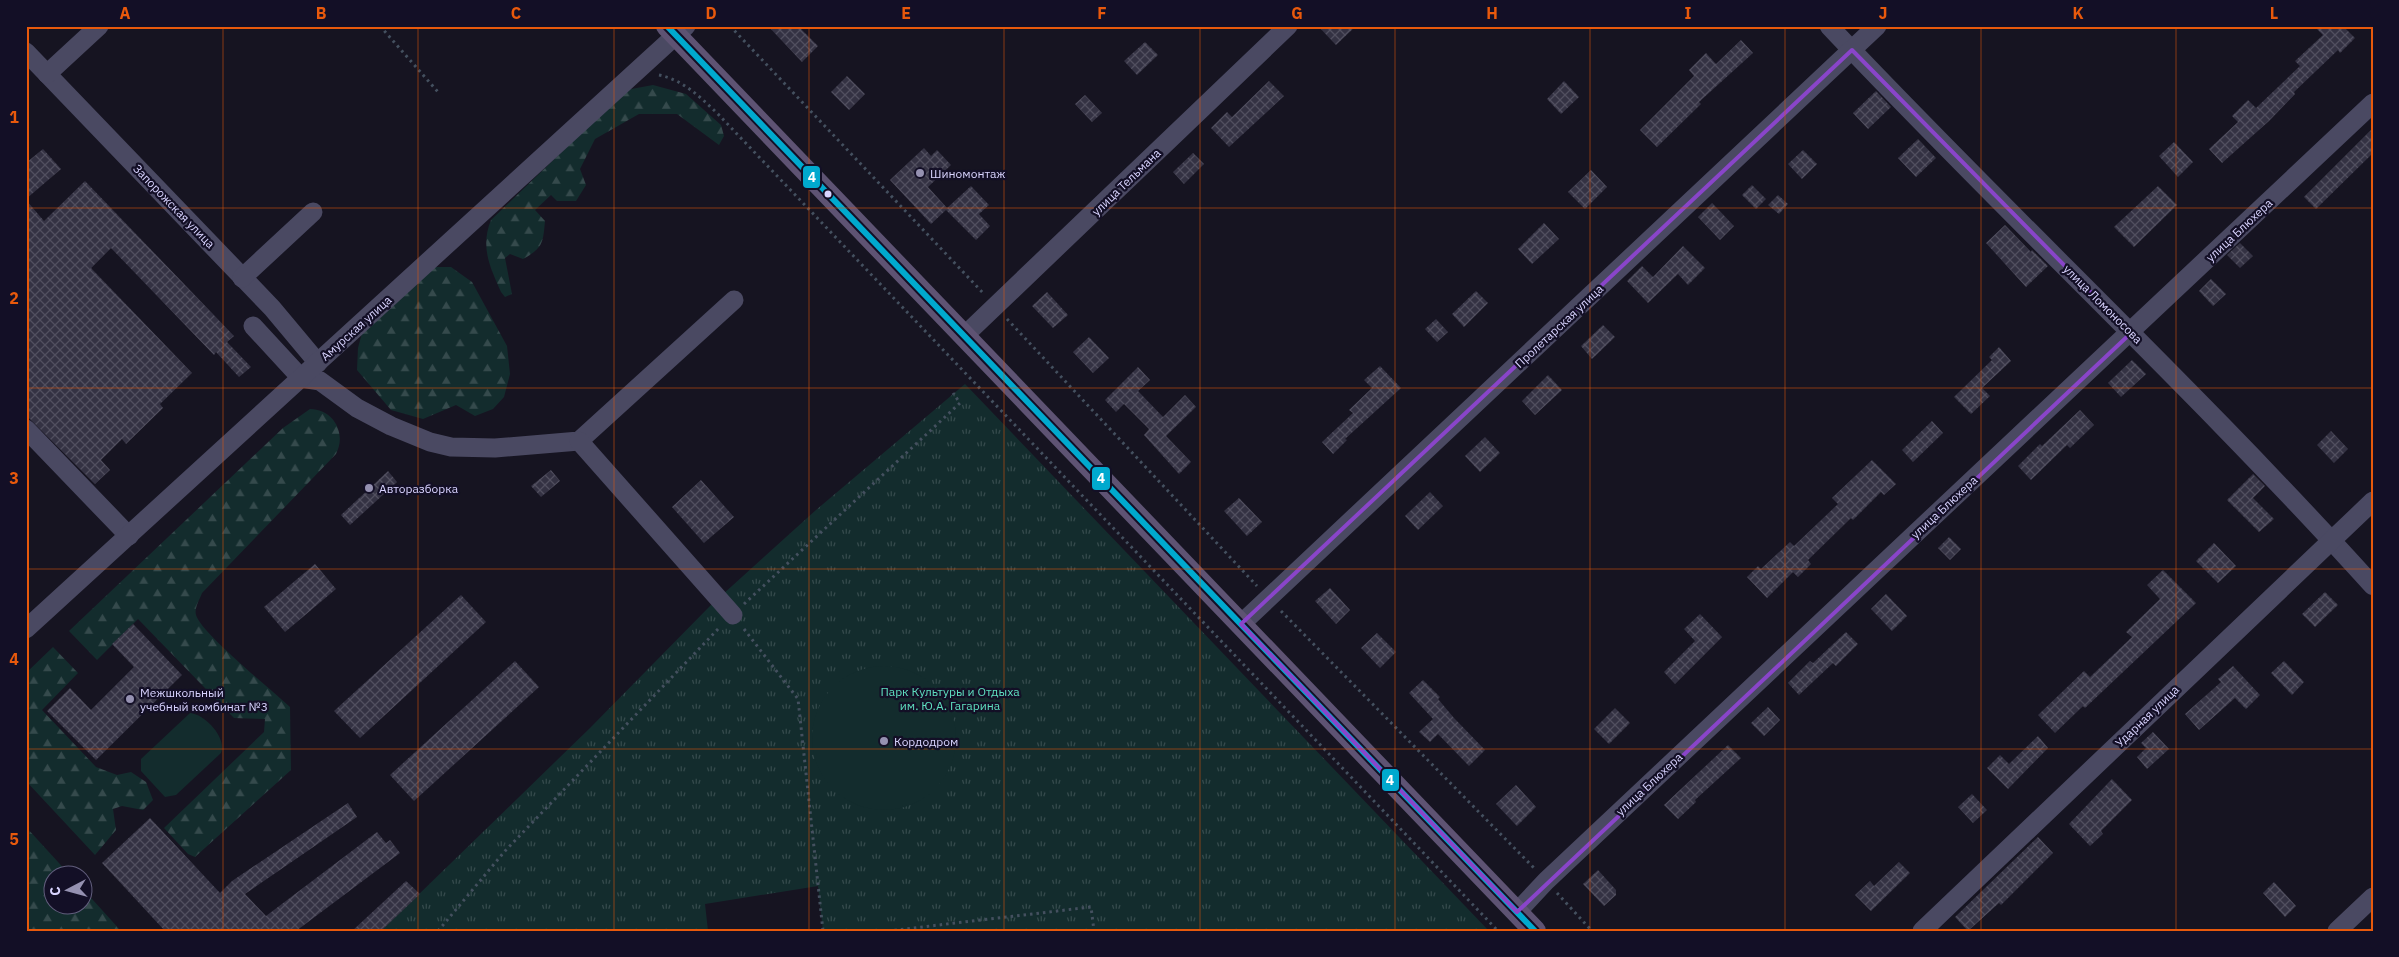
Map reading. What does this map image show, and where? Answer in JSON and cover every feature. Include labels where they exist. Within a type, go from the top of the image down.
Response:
[{"type":"main road","points":[[676,29],[964,336],[1535,931]]},
{"type":"street","points":[[47,74],[98,26]]},
{"type":"street","name":"улица Тельмана","points":[[964,336],[1288,26]]},
{"type":"street","name":"улица Ломоносова","points":[[1830,26],[2332,540],[2373,586]]},
{"type":"street","name":"Пролетарская улица","points":[[1241,624],[1877,26]]},
{"type":"street","name":"Амурская улица","points":[[26,630],[318,363],[676,29]]},
{"type":"street","name":"Запорожская улица","points":[[26,52],[272,308],[318,363]]},
{"type":"street","name":"улица Блюхера","points":[[1517,912],[1546,881],[2131,333],[2373,103]]},
{"type":"street","points":[[242,278],[313,212]]},
{"type":"street","points":[[253,326],[301,378],[320,381],[357,408],[403,432],[451,447],[495,448],[579,441],[734,300]]},
{"type":"street","points":[[26,428],[129,536]]},
{"type":"street","points":[[579,441],[733,614]]},
{"type":"street","name":"Ударная улица","points":[[1922,931],[2373,501]]},
{"type":"street","points":[[2336,931],[2373,897]]},
{"type":"path","points":[[380,26],[438,92]]},
{"type":"path","points":[[730,26],[1269,599],[1546,881],[1592,931]]},
{"type":"path","points":[[654,75],[672,78],[692,90],[717,113],[1498,931]]},
{"type":"path","points":[[438,931],[506,851],[733,614],[960,403],[953,393]]},
{"type":"path","points":[[733,614],[798,699],[823,931]]},
{"type":"path","points":[[888,931],[1091,907],[1094,931]]},
{"type":"highlighted area","points":[[1852,50],[2131,333],[1517,912],[1241,624]]},
{"type":"green space","points":[[653,85],[686,94],[721,125],[724,136],[719,145],[677,114],[639,114],[595,139],[580,169],[586,185],[576,201],[557,201],[551,195],[535,210],[545,221],[541,244],[535,252],[523,259],[510,254],[505,258],[512,294],[505,297],[490,265],[486,248],[486,239],[491,220],[626,90]]},
{"type":"green space","points":[[433,267],[451,267],[472,282],[507,346],[510,374],[504,397],[493,409],[475,416],[456,405],[423,419],[391,410],[357,370],[358,348],[362,333]]},
{"type":"green space","name":"Парк Культуры и Отдыха им. Ю.А. Гагарина","points":[[965,384],[1489,931],[823,931],[818,886],[705,904],[708,931],[381,931],[590,728],[711,605],[816,510]]},
{"type":"green space","points":[[310,409],[325,413],[336,424],[340,438],[336,454],[202,593],[196,607],[196,615],[210,635],[290,707],[291,770],[195,857],[188,854],[164,828],[264,732],[265,719],[234,718],[138,619],[97,660],[69,631],[283,428]]},
{"type":"green space","points":[[53,647],[78,673],[42,710],[96,767],[117,775],[131,772],[146,782],[153,800],[143,810],[122,806],[113,809],[116,830],[95,855],[26,781],[26,673]]},
{"type":"green space","name":"Кордодром","points":[[884,666],[912,671],[935,687],[951,710],[956,738],[951,766],[935,789],[912,805],[884,810],[856,805],[833,789],[817,766],[812,738],[817,710],[833,687],[856,671]]},
{"type":"green space","points":[[190,713],[196,714],[208,722],[218,734],[222,747],[221,753],[176,795],[165,797],[141,771],[141,759]]},
{"type":"green space","points":[[26,827],[60,864],[42,864],[42,914],[92,914],[92,899],[121,931],[26,931]]},
{"type":"building","points":[[768,26],[798,26],[818,46],[802,62]]},
{"type":"building","points":[[1318,26],[1356,26],[1336,45]]},
{"type":"building","points":[[2314,26],[2343,26],[2355,38],[2340,53],[2338,50],[2294,92],[2295,94],[2269,121],[2222,163],[2209,149],[2238,122],[2232,116],[2248,100],[2256,108],[2300,66],[2295,61],[2323,35]]},
{"type":"building","points":[[1741,40],[1753,53],[1699,102],[1701,104],[1657,147],[1640,130],[1694,76],[1689,70],[1706,53],[1716,64]]},
{"type":"building","points":[[1145,42],[1158,55],[1137,75],[1124,61]]},
{"type":"building","points":[[847,76],[865,94],[849,110],[831,92]]},
{"type":"building","points":[[1269,81],[1284,96],[1229,147],[1211,128],[1227,112],[1232,117]]},
{"type":"building","points":[[1564,81],[1579,97],[1561,114],[1547,99]]},
{"type":"building","points":[[1876,91],[1891,107],[1868,129],[1853,113]]},
{"type":"building","points":[[1085,95],[1102,113],[1092,122],[1075,104]]},
{"type":"building","points":[[2373,128],[2373,153],[2316,209],[2304,197]]},
{"type":"building","points":[[1918,139],[1936,158],[1916,177],[1898,158]]},
{"type":"building","points":[[2174,142],[2193,162],[2178,177],[2159,156]]},
{"type":"building","points":[[924,148],[931,156],[937,150],[951,165],[928,187],[947,208],[971,186],[989,205],[979,214],[990,226],[976,240],[946,210],[931,224],[890,180]]},
{"type":"building","points":[[43,149],[61,169],[26,199],[26,163]]},
{"type":"building","points":[[1803,150],[1817,164],[1802,179],[1788,164]]},
{"type":"building","points":[[1193,153],[1204,164],[1184,184],[1173,172]]},
{"type":"building","points":[[1591,170],[1607,187],[1585,209],[1568,192]]},
{"type":"building","points":[[85,181],[234,336],[227,342],[251,367],[239,377],[216,352],[214,355],[111,248],[91,268],[192,373],[160,404],[163,408],[126,444],[122,439],[101,460],[110,470],[95,484],[26,415],[26,200],[44,221]]},
{"type":"building","points":[[1752,185],[1766,199],[1756,209],[1742,195]]},
{"type":"building","points":[[2158,186],[2177,205],[2134,247],[2114,227]]},
{"type":"building","points":[[1778,195],[1788,204],[1779,214],[1768,205]]},
{"type":"building","points":[[1712,203],[1734,226],[1720,240],[1698,217]]},
{"type":"building","points":[[1544,223],[1559,239],[1532,264],[1518,249]]},
{"type":"building","points":[[2005,225],[2031,252],[2032,250],[2048,266],[2026,287],[1986,243]]},
{"type":"building","points":[[2240,243],[2253,256],[2240,268],[2227,255]]},
{"type":"building","points":[[1683,246],[1705,268],[1688,285],[1678,274],[1648,303],[1627,281],[1642,266],[1653,277]]},
{"type":"building","points":[[2211,279],[2226,294],[2213,306],[2199,291]]},
{"type":"building","points":[[1476,291],[1488,303],[1464,327],[1452,314]]},
{"type":"building","points":[[1047,292],[1068,315],[1053,328],[1032,306]]},
{"type":"building","points":[[1436,319],[1448,332],[1437,342],[1425,329]]},
{"type":"building","points":[[1603,325],[1615,337],[1592,359],[1581,346]]},
{"type":"building","points":[[1089,337],[1109,358],[1093,373],[1073,352]]},
{"type":"building","points":[[1999,347],[2011,361],[1982,388],[1990,396],[1971,414],[1954,397],[1992,360],[1989,357]]},
{"type":"building","points":[[2132,360],[2146,374],[2121,397],[2108,383]]},
{"type":"building","points":[[1380,366],[1401,388],[1345,439],[1347,440],[1333,454],[1322,442],[1353,413],[1349,410],[1372,388],[1364,380]]},
{"type":"building","points":[[1138,367],[1150,380],[1138,391],[1163,417],[1185,395],[1196,407],[1166,436],[1191,462],[1179,474],[1144,435],[1149,429],[1124,404],[1116,412],[1105,400]]},
{"type":"building","points":[[1548,375],[1562,390],[1535,415],[1522,401]]},
{"type":"building","points":[[2080,410],[2094,425],[2070,448],[2067,445],[2031,480],[2018,466],[2040,444],[2042,446]]},
{"type":"building","points":[[1932,421],[1943,433],[1913,462],[1902,450]]},
{"type":"building","points":[[2331,431],[2348,449],[2334,463],[2317,445]]},
{"type":"building","points":[[1485,437],[1500,453],[1480,472],[1465,456]]},
{"type":"building","points":[[1872,460],[1896,484],[1884,495],[1881,492],[1853,520],[1851,518],[1808,560],[1811,564],[1798,577],[1793,572],[1767,598],[1747,577],[1758,566],[1761,569],[1790,542],[1794,546],[1838,504],[1832,498]]},
{"type":"building","points":[[551,470],[560,481],[541,497],[531,486]]},
{"type":"building","points":[[388,471],[397,482],[350,525],[341,515]]},
{"type":"building","points":[[2253,474],[2265,486],[2253,498],[2274,519],[2259,532],[2227,500]]},
{"type":"building","points":[[701,480],[734,517],[704,543],[672,507]]},
{"type":"building","points":[[1430,492],[1443,506],[1418,530],[1405,516]]},
{"type":"building","points":[[1239,498],[1262,522],[1247,536],[1224,511]]},
{"type":"building","points":[[1949,537],[1961,549],[1950,560],[1938,548]]},
{"type":"building","points":[[2214,543],[2236,566],[2218,583],[2196,561]]},
{"type":"building","points":[[315,564],[336,589],[285,632],[264,607]]},
{"type":"building","points":[[2163,570],[2196,603],[2085,708],[2083,706],[2055,733],[2038,715],[2084,671],[2090,677],[2132,637],[2126,632],[2160,599],[2147,585]]},
{"type":"building","points":[[1330,588],[1350,610],[1336,624],[1315,601]]},
{"type":"building","points":[[2325,592],[2338,605],[2315,627],[2302,614]]},
{"type":"building","points":[[1886,594],[1907,616],[1892,631],[1871,609]]},
{"type":"building","points":[[461,595],[486,622],[360,738],[334,711]]},
{"type":"building","points":[[1700,614],[1722,637],[1675,684],[1664,672],[1695,641],[1684,629]]},
{"type":"building","name":"Межшкольный учебный комбинат №3","points":[[133,624],[182,675],[96,760],[47,711],[70,688],[91,710],[134,667],[112,644]]},
{"type":"building","points":[[1846,632],[1858,644],[1836,666],[1833,663],[1799,695],[1788,683],[1810,661],[1813,663]]},
{"type":"building","points":[[1377,633],[1396,652],[1380,668],[1361,648]]},
{"type":"building","points":[[515,661],[539,687],[414,801],[390,775]]},
{"type":"building","points":[[2284,661],[2304,682],[2292,695],[2271,673]]},
{"type":"building","points":[[2233,666],[2260,695],[2246,709],[2235,698],[2199,730],[2185,714],[2221,682],[2218,679]]},
{"type":"building","points":[[1423,680],[1440,697],[1438,699],[1454,718],[1485,750],[1469,766],[1438,734],[1430,742],[1419,732],[1433,719],[1409,693]]},
{"type":"building","points":[[1768,707],[1780,720],[1764,736],[1751,723]]},
{"type":"building","points":[[1615,708],[1630,723],[1609,744],[1594,729]]},
{"type":"building","points":[[2153,732],[2169,749],[2147,769],[2137,757],[2146,748],[2141,743]]},
{"type":"building","points":[[2038,736],[2048,748],[2008,789],[1987,768],[2000,755],[2009,764]]},
{"type":"building","points":[[1728,745],[1741,758],[1695,800],[1696,802],[1678,819],[1664,805]]},
{"type":"building","points":[[2112,779],[2132,800],[2101,831],[2103,834],[2090,846],[2069,824]]},
{"type":"building","points":[[1516,785],[1536,807],[1517,826],[1496,804]]},
{"type":"building","points":[[1972,794],[1987,810],[1973,823],[1958,807]]},
{"type":"building","points":[[348,803],[357,817],[245,894],[266,916],[377,832],[386,843],[390,840],[400,853],[296,931],[165,931],[102,863],[150,818],[220,893],[232,881]]},
{"type":"building","points":[[2038,837],[2053,853],[2001,905],[1999,903],[1968,931],[1955,917]]},
{"type":"building","points":[[1899,862],[1910,873],[1871,911],[1855,895],[1870,881],[1874,886]]},
{"type":"building","points":[[1598,870],[1616,890],[1616,895],[1604,906],[1583,884]]},
{"type":"building","points":[[406,881],[420,894],[381,931],[352,931]]},
{"type":"building","points":[[2274,882],[2296,906],[2285,917],[2263,893]]},
{"type":"transit line","name":"4","points":[[667,26],[1535,931]]},
{"type":"place","name":"Шиномонтаж","points":[[920,173]]},
{"type":"place","name":"Авторазборка","points":[[369,488]]},
{"type":"place","name":"Межшкольный учебный комбинат №3","points":[[130,699]]},
{"type":"place","name":"Кордодром","points":[[884,741]]}]
